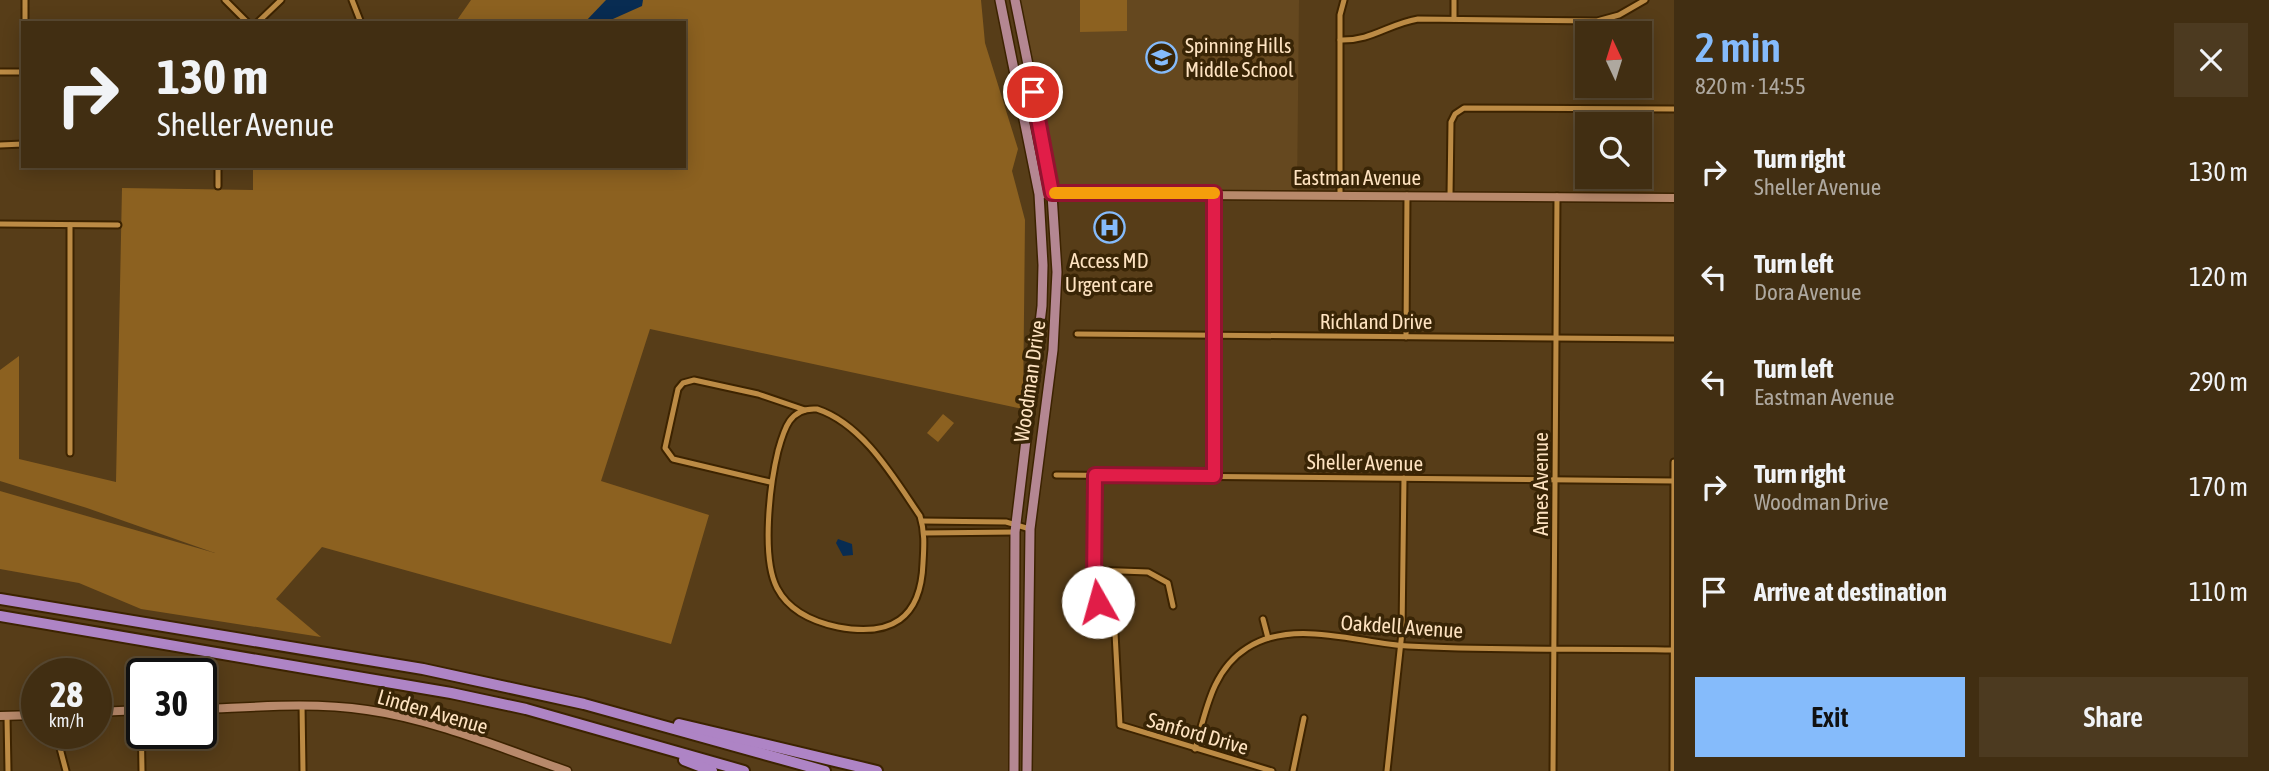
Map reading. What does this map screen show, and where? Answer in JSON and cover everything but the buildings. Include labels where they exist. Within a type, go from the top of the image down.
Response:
[{"type":"highway","points":[[0,599],[356,656],[702,728],[877,771]]},
{"type":"highway","points":[[0,618],[279,663],[526,709],[744,771]]},
{"type":"highway","points":[[584,704],[825,771]]},
{"type":"highway","points":[[639,741],[712,771]]},
{"type":"main road","name":"Woodman Drive","points":[[1000,0],[1039,194],[1042,306],[1016,528],[1014,771]]},
{"type":"main road","name":"Woodman Drive","points":[[1015,0],[1052,193],[1058,296],[1030,529],[1027,771]]},
{"type":"street","points":[[25,0],[25,21]]},
{"type":"street","points":[[225,0],[246,21]]},
{"type":"street","points":[[259,21],[281,0]]},
{"type":"street","points":[[352,0],[360,21]]},
{"type":"street","points":[[1340,195],[1340,40],[1344,0]]},
{"type":"street","points":[[1454,0],[1454,19]]},
{"type":"street","points":[[1340,40],[1372,37],[1408,21],[1597,21],[1619,15],[1646,0]]},
{"type":"street","points":[[0,72],[21,72]]},
{"type":"street","points":[[1450,195],[1451,122],[1459,110],[1674,109]]},
{"type":"street","points":[[0,145],[21,144]]},
{"type":"street","points":[[218,168],[218,186]]},
{"type":"street","points":[[1214,193],[1214,476]]},
{"type":"street","name":"Eastman Avenue","points":[[1039,194],[1214,193],[1674,198]]},
{"type":"street","points":[[1406,337],[1407,195]]},
{"type":"street","name":"Ames Avenue","points":[[1553,771],[1557,196]]},
{"type":"street","points":[[0,224],[118,225]]},
{"type":"street","points":[[70,225],[70,453]]},
{"type":"street","name":"Richland Drive","points":[[1077,334],[1674,339]]},
{"type":"street","points":[[770,482],[673,459],[665,449],[678,389],[684,383],[694,380],[758,394],[805,410],[825,412],[865,443],[894,479],[922,521],[925,533],[920,592],[902,618],[888,627],[871,631],[823,623],[794,608],[782,596],[774,581],[770,564],[770,482],[783,432],[791,418],[805,410]]},
{"type":"street","points":[[1673,771],[1674,463]]},
{"type":"street","name":"Sheller Avenue","points":[[1056,475],[1674,481]]},
{"type":"street","name":"Sanford Drive","points":[[1095,475],[1096,595],[1112,624],[1116,642],[1120,725],[1272,771]]},
{"type":"street","points":[[1387,771],[1400,645],[1404,478]]},
{"type":"street","points":[[922,521],[1006,522],[1016,528]]},
{"type":"street","points":[[925,533],[1030,529]]},
{"type":"street","points":[[1094,570],[1154,573],[1168,583],[1173,606]]},
{"type":"street","points":[[1263,618],[1268,638]]},
{"type":"street","name":"Oakdell Avenue","points":[[1195,749],[1211,692],[1220,673],[1245,649],[1268,638],[1296,635],[1400,645],[1673,650]]},
{"type":"street","points":[[302,705],[303,771]]},
{"type":"street","name":"Linden Avenue","points":[[217,708],[302,705],[387,713],[567,771]]},
{"type":"street","points":[[4,716],[6,769]]},
{"type":"street","points":[[1293,771],[1304,718]]},
{"type":"street","points":[[60,749],[66,771]]},
{"type":"street","points":[[142,749],[142,771]]},
{"type":"shaded area","points":[[471,0],[981,0],[985,43],[1018,149],[1012,171],[1025,220],[1023,409],[650,329],[601,481],[709,515],[671,644],[322,547],[276,599],[321,637],[141,609],[79,583],[0,569],[0,491],[215,553],[0,481],[0,370],[19,356],[19,459],[116,482],[122,188],[253,190],[253,168],[686,168],[686,21],[456,21]]},
{"type":"shaded area","name":"Spinning Hills Middle School","points":[[1015,0],[1299,0],[1297,194],[1053,193]]},
{"type":"shaded area","points":[[1080,0],[1127,0],[1127,31],[1080,32]]},
{"type":"shaded area","points":[[943,414],[954,423],[938,442],[927,433]]},
{"type":"water","points":[[606,0],[643,0],[642,6],[608,21],[586,21]]},
{"type":"water","points":[[838,539],[852,544],[853,555],[843,556],[836,543]]},
{"type":"slow traffic","points":[[1055,193],[1214,193]]},
{"type":"place","name":"Spinning Hills Middle School","points":[[1162,57]]},
{"type":"place","name":"Access MD Urgent care","points":[[1109,228]]},
{"type":"route","points":[[1033,92],[1052,193],[1214,193],[1214,476],[1095,475],[1094,587],[1098,602]]}]
